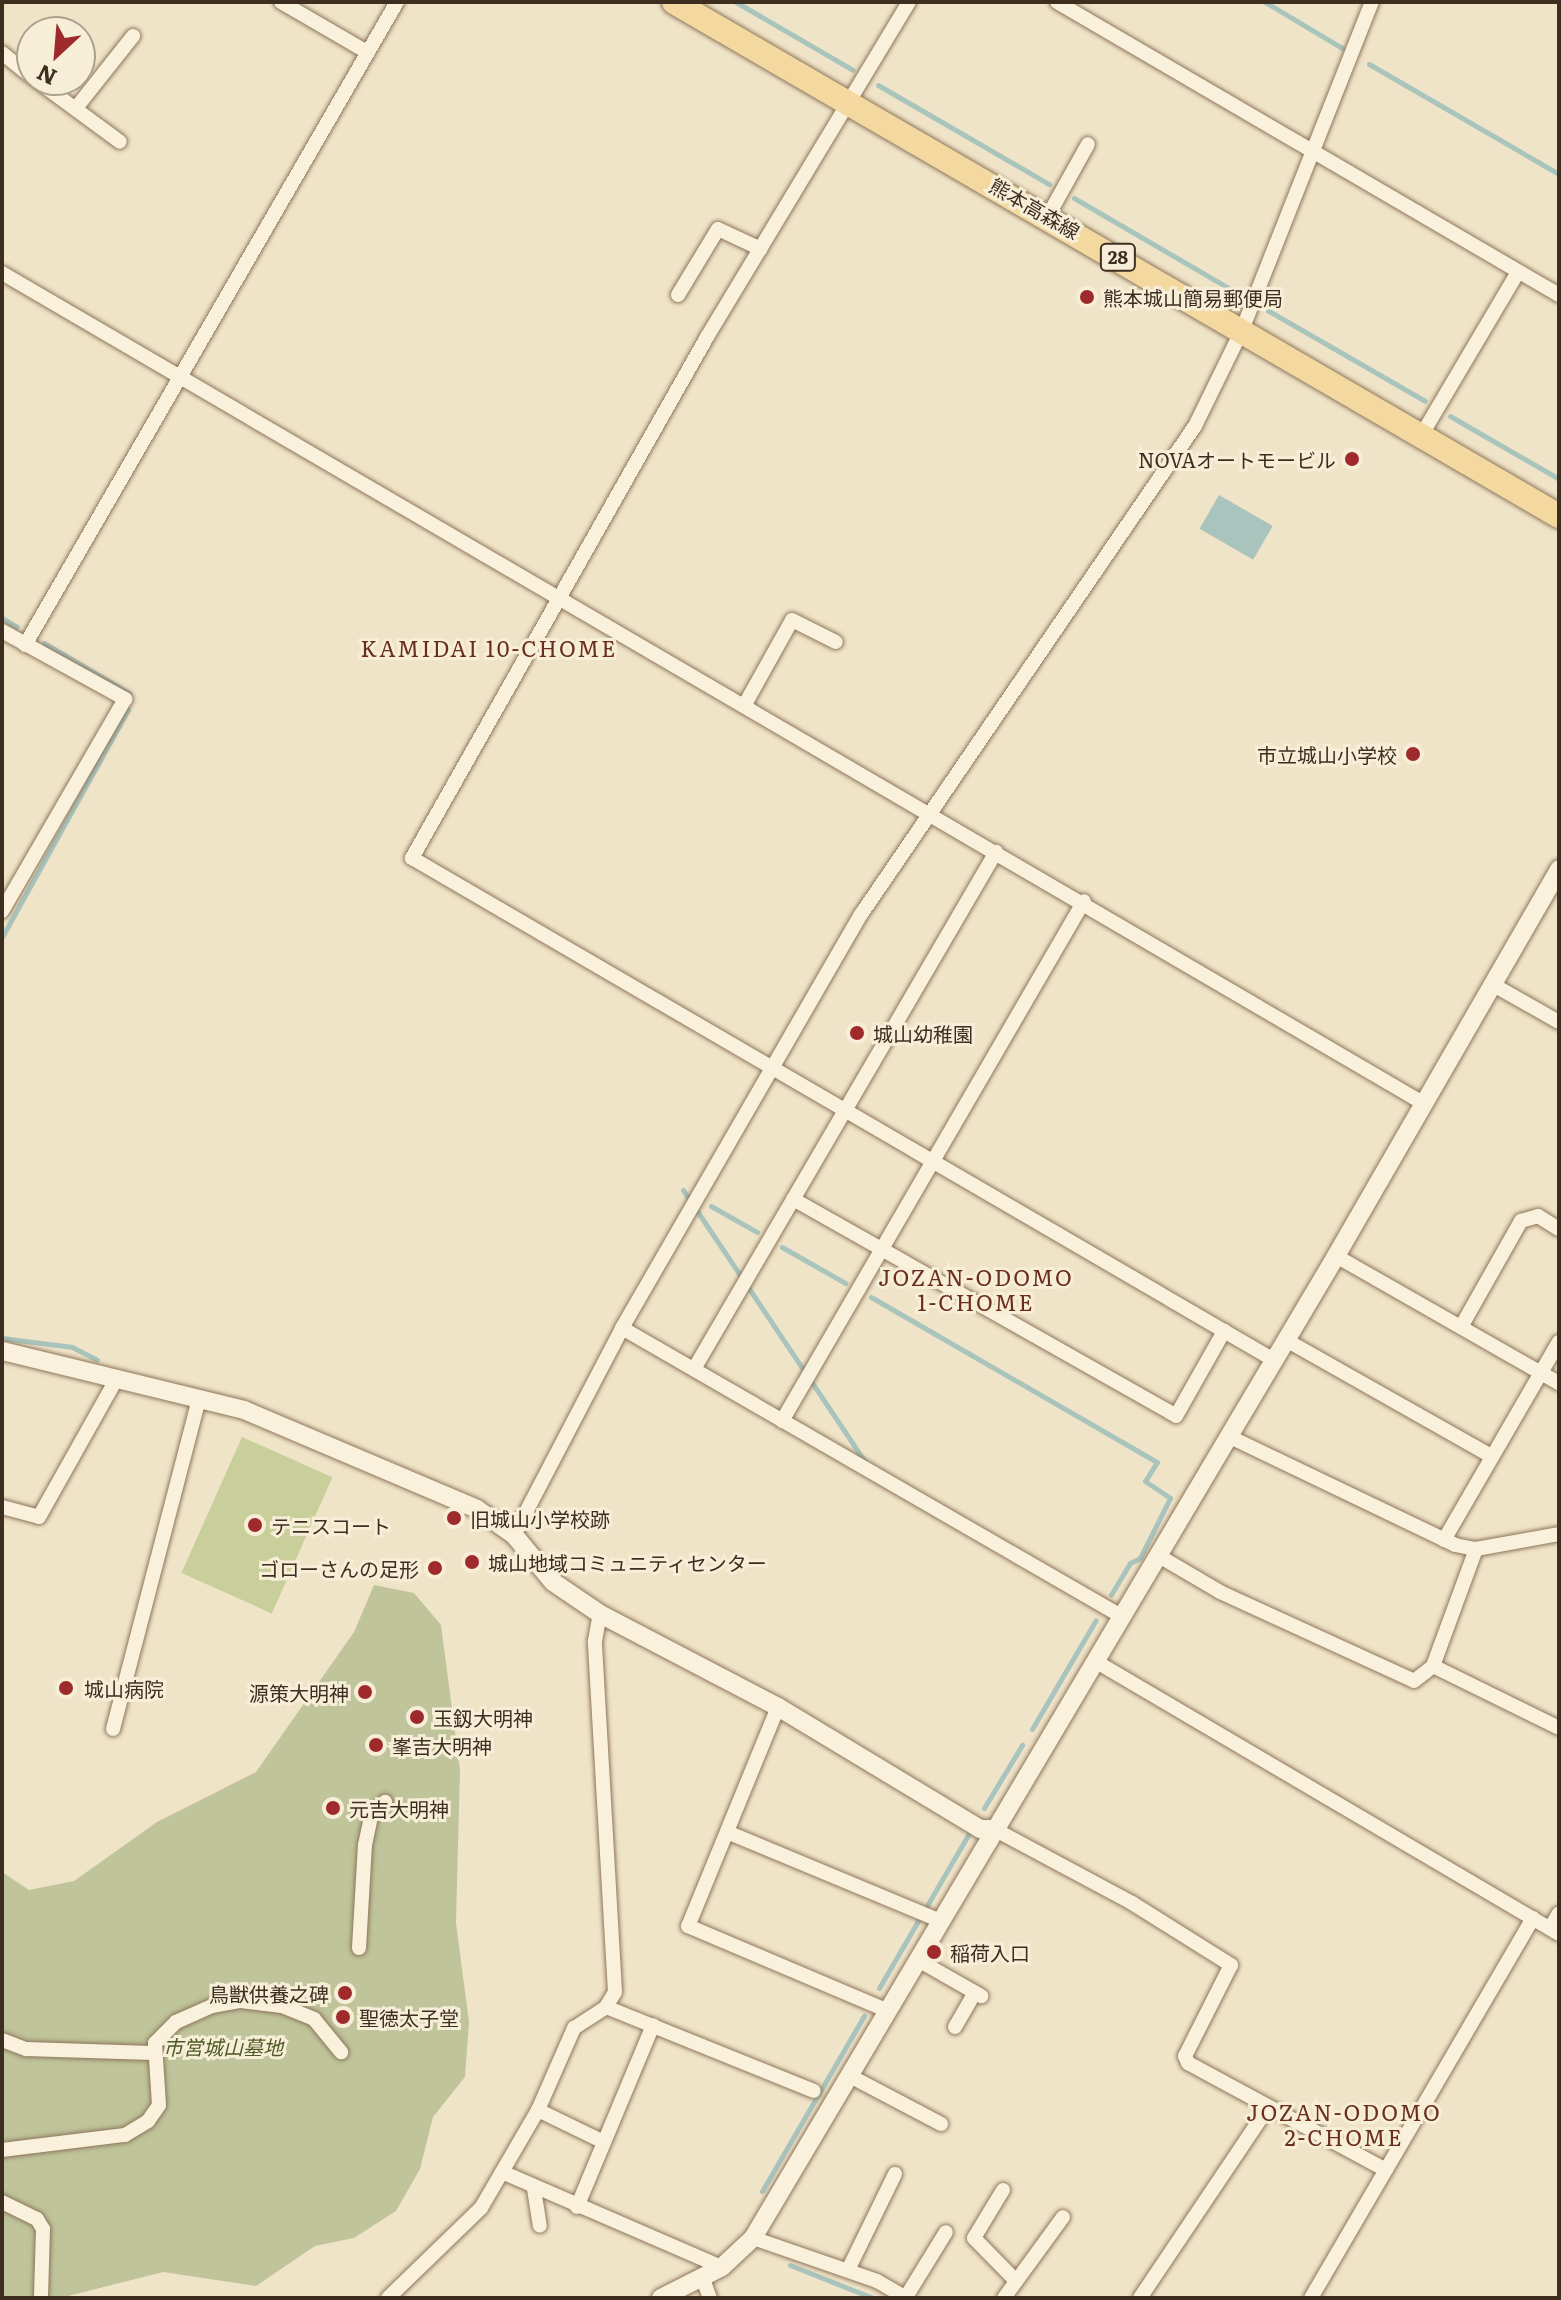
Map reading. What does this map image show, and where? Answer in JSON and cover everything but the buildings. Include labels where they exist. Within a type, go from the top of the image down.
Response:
[{"type":"main road","name":"熊本高森線","points":[[674,2],[851,101],[1559,516]]},
{"type":"street","points":[[281,2],[367,52]]},
{"type":"street","points":[[25,645],[397,2]]},
{"type":"street","points":[[909,2],[761,249],[412,858],[1274,1360]]},
{"type":"street","points":[[1057,2],[1559,295]]},
{"type":"street","points":[[514,1535],[622,1328],[862,913],[1195,426],[1242,330],[1372,2]]},
{"type":"street","points":[[76,108],[133,36]]},
{"type":"street","points":[[59,96],[120,142]]},
{"type":"street","points":[[1048,216],[1088,144]]},
{"type":"street","points":[[678,295],[718,229],[761,249]]},
{"type":"street","points":[[1421,436],[1518,272]]},
{"type":"street","points":[[2,273],[563,597],[929,816],[1084,901],[1423,1103]]},
{"type":"street","points":[[744,706],[792,620],[836,642]]},
{"type":"street","points":[[2,631],[125,699],[2,911]]},
{"type":"street","points":[[694,1369],[996,852]]},
{"type":"street","points":[[661,2298],[722,2267],[753,2238],[824,2096],[850,2076],[918,1960],[937,1919],[1159,1556],[1559,869]]},
{"type":"street","points":[[782,1421],[1084,901]]},
{"type":"street","points":[[1492,984],[1559,1022]]},
{"type":"street","points":[[793,1199],[884,1246],[1176,1416],[1224,1331]]},
{"type":"street","points":[[1461,1327],[1521,1221],[1538,1216],[1559,1229]]},
{"type":"street","points":[[1336,1256],[1559,1383]]},
{"type":"street","points":[[622,1328],[1121,1616]]},
{"type":"street","points":[[1286,1340],[1491,1456]]},
{"type":"street","points":[[1444,1540],[1559,1342]]},
{"type":"street","points":[[2,1351],[244,1410],[477,1509],[514,1535],[553,1582],[600,1614],[778,1707],[980,1829],[994,1829],[1132,1903],[1231,1965],[1185,2056],[1188,2063],[1267,2109],[1386,2170]]},
{"type":"street","points":[[2,1507],[39,1517],[117,1378]]},
{"type":"street","points":[[113,1729],[199,1400]]},
{"type":"street","points":[[1228,1436],[1444,1540],[1476,1549],[1559,1534]]},
{"type":"street","points":[[1159,1556],[1220,1592],[1414,1681],[1433,1666],[1476,1549]]},
{"type":"street","points":[[388,2298],[481,2208],[538,2110],[574,2028],[606,2007],[616,1983],[595,1641],[600,1614]]},
{"type":"street","points":[[1095,1661],[1555,1931],[1559,1913]]},
{"type":"street","points":[[1433,1666],[1559,1728]]},
{"type":"street","points":[[778,1707],[688,1926],[888,2011]]},
{"type":"street","points":[[359,1948],[365,1845],[371,1816],[385,1802]]},
{"type":"street","points":[[727,1832],[937,1919]]},
{"type":"street","points":[[1311,2298],[1533,1918]]},
{"type":"street","points":[[918,1960],[978,1994],[955,2027]]},
{"type":"street","points":[[2,2150],[125,2135],[148,2121],[159,2105],[152,2053],[176,2022],[212,2006],[241,2001],[282,2006],[314,2019],[341,2052]]},
{"type":"street","points":[[606,2007],[824,2096]]},
{"type":"street","points":[[577,2207],[653,2025]]},
{"type":"street","points":[[2,2040],[26,2049],[152,2053]]},
{"type":"street","points":[[850,2076],[941,2124]]},
{"type":"street","points":[[1140,2298],[1267,2109]]},
{"type":"street","points":[[538,2110],[604,2142]]},
{"type":"street","points":[[502,2172],[534,2189],[722,2267]]},
{"type":"street","points":[[848,2270],[895,2174]]},
{"type":"street","points":[[534,2189],[540,2226]]},
{"type":"street","points":[[1003,2190],[974,2238],[1016,2281]]},
{"type":"street","points":[[2,2202],[37,2219],[43,2229],[41,2298]]},
{"type":"street","points":[[1004,2298],[1063,2217]]},
{"type":"street","points":[[753,2238],[848,2270],[907,2298],[946,2232]]},
{"type":"street","points":[[703,2279],[710,2298]]},
{"type":"green space","name":"テニスコート","points":[[242,1437],[332,1477],[272,1613],[181,1573]]},
{"type":"green space","name":"市営城山墓地","points":[[374,1585],[414,1593],[441,1625],[460,1770],[456,1923],[469,2022],[465,2077],[433,2117],[420,2169],[396,2211],[354,2238],[315,2246],[256,2286],[163,2272],[60,2298],[2,2298],[2,1872],[29,1890],[74,1881],[157,1822],[256,1772],[354,1632]]},
{"type":"water","points":[[1219,495],[1273,526],[1253,560],[1200,529]]},
{"type":"waterway","points":[[736,2],[853,70]]},
{"type":"waterway","points":[[1265,2],[1342,48]]},
{"type":"waterway","points":[[1369,64],[1559,174]]},
{"type":"waterway","points":[[878,85],[1049,184]]},
{"type":"waterway","points":[[1074,198],[1239,294]]},
{"type":"waterway","points":[[1267,310],[1425,401]]},
{"type":"waterway","points":[[1450,416],[1559,479]]},
{"type":"waterway","points":[[2,618],[17,627]]},
{"type":"waterway","points":[[44,643],[129,693]]},
{"type":"waterway","points":[[2,937],[128,710]]},
{"type":"waterway","points":[[683,1190],[865,1462]]},
{"type":"waterway","points":[[711,1206],[757,1232]]},
{"type":"waterway","points":[[782,1247],[845,1283]]},
{"type":"waterway","points":[[871,1297],[1157,1462],[1145,1481],[1170,1498],[1140,1558],[1130,1563],[1111,1595]]},
{"type":"waterway","points":[[2,1338],[72,1347],[97,1360]]},
{"type":"waterway","points":[[1032,1729],[1096,1620]]},
{"type":"waterway","points":[[984,1808],[1022,1745]]},
{"type":"waterway","points":[[879,1988],[968,1835]]},
{"type":"waterway","points":[[762,2191],[864,2016]]},
{"type":"waterway","points":[[790,2265],[873,2298]]},
{"type":"place","name":"熊本城山簡易郵便局","points":[[1087,297]]},
{"type":"place","name":"NOVAオートモービル","points":[[1352,459]]},
{"type":"place","name":"市立城山小学校","points":[[1413,754]]},
{"type":"place","name":"城山幼稚園","points":[[857,1033]]},
{"type":"place","name":"旧城山小学校跡","points":[[454,1518]]},
{"type":"place","name":"テニスコート","points":[[255,1525]]},
{"type":"place","name":"城山地域コミュニティセンター","points":[[472,1562]]},
{"type":"place","name":"ゴローさんの足形","points":[[435,1568]]},
{"type":"place","name":"城山病院","points":[[66,1688]]},
{"type":"place","name":"源策大明神","points":[[365,1692]]},
{"type":"place","name":"玉釼大明神","points":[[417,1717]]},
{"type":"place","name":"峯吉大明神","points":[[376,1745]]},
{"type":"place","name":"元吉大明神","points":[[333,1808]]},
{"type":"place","name":"稲荷入口","points":[[934,1952]]},
{"type":"place","name":"鳥獣供養之碑","points":[[345,1993]]},
{"type":"place","name":"聖徳太子堂","points":[[343,2017]]},
{"type":"district","name":"KAMIDAI 10-CHOME","points":[[489,648]]},
{"type":"district","name":"JOZAN-ODOMO 1-CHOME","points":[[976,1288]]},
{"type":"district","name":"JOZAN-ODOMO 2-CHOME","points":[[1344,2124]]}]
